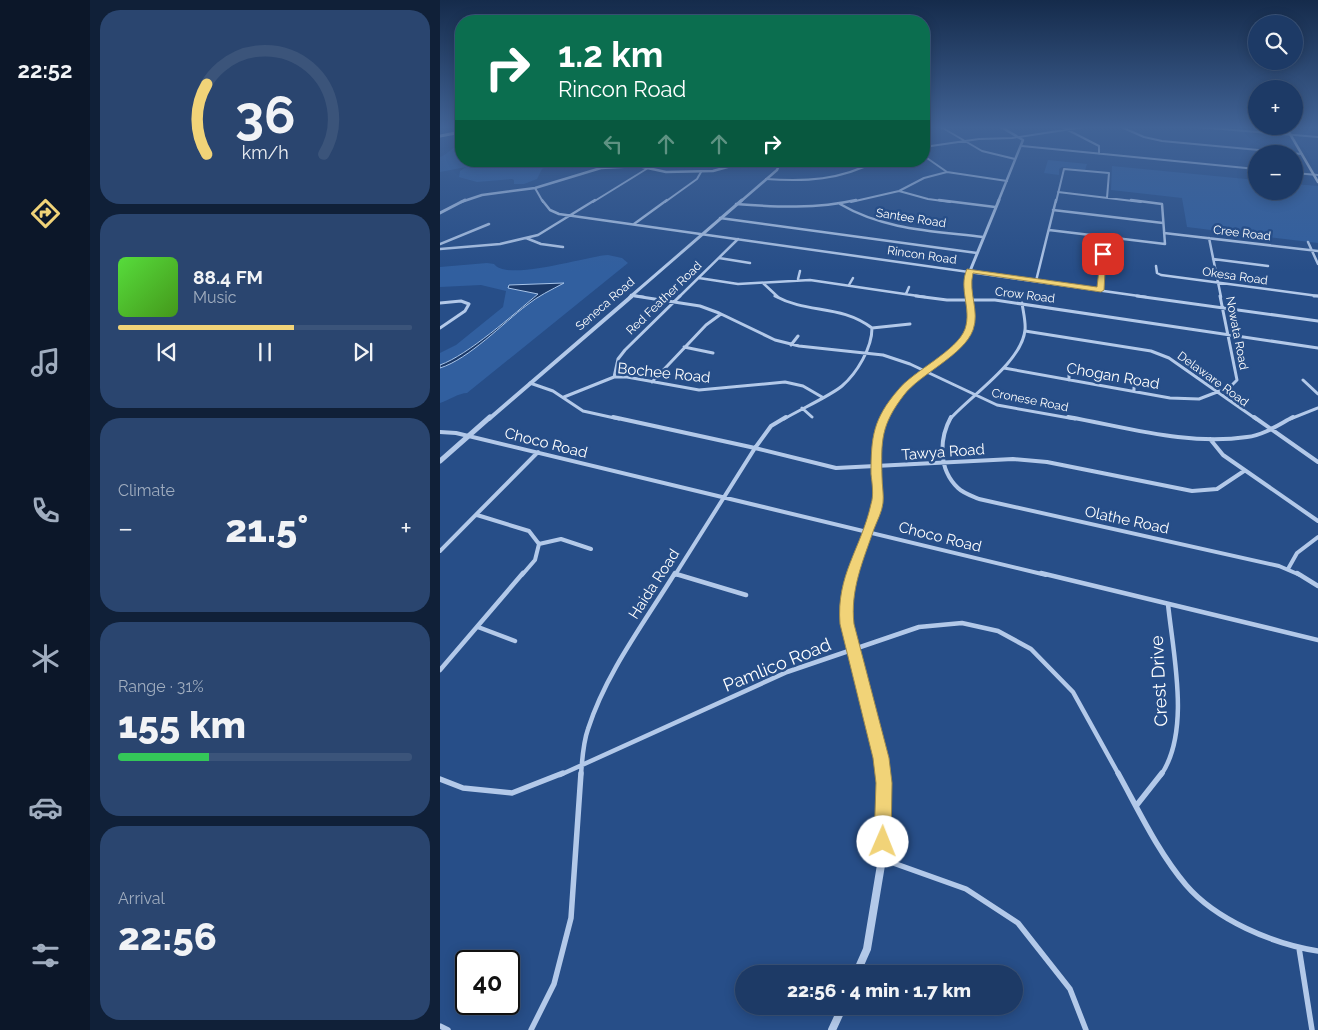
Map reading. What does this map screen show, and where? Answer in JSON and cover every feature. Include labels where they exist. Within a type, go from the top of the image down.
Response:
[{"type":"street","points":[[440,212],[460,202],[482,195],[535,188],[578,175]]},
{"type":"street","points":[[440,249],[500,244],[526,238],[547,230],[636,175]]},
{"type":"street","points":[[634,224],[697,180],[699,175]]},
{"type":"street","name":"Seneca Road","points":[[440,462],[630,295],[771,175]]},
{"type":"street","points":[[766,179],[820,180],[845,175]]},
{"type":"street","points":[[736,204],[774,208],[840,204],[899,191],[924,178],[936,175]]},
{"type":"street","points":[[960,175],[1007,181]]},
{"type":"street","points":[[860,965],[867,949],[882,859],[884,783],[881,758],[847,624],[847,590],[878,503],[876,448],[878,429],[902,391],[956,346],[969,331],[972,314],[966,286],[983,237],[1009,175]]},
{"type":"street","points":[[1036,281],[1062,175]]},
{"type":"street","points":[[1107,198],[1109,175]]},
{"type":"street","name":"Rincon Road","points":[[535,188],[543,205],[550,211],[571,215],[1318,321]]},
{"type":"street","points":[[899,191],[928,199],[996,207]]},
{"type":"street","points":[[1049,230],[1165,244],[1162,204],[1058,192]]},
{"type":"street","name":"Santee Road","points":[[840,204],[856,215],[886,224],[983,237]]},
{"type":"street","points":[[1053,210],[1163,223]]},
{"type":"street","points":[[720,218],[977,254]]},
{"type":"street","points":[[440,244],[489,224]]},
{"type":"street","name":"Cree Road","points":[[1164,232],[1318,251]]},
{"type":"street","points":[[1101,290],[1104,237]]},
{"type":"street","points":[[526,238],[541,244],[562,247]]},
{"type":"street","name":"Nowata Road","points":[[1209,238],[1237,380],[1230,387],[1218,393]]},
{"type":"street","name":"Red Feather Road","points":[[614,378],[618,359],[738,239]]},
{"type":"street","points":[[1308,242],[1318,264]]},
{"type":"street","points":[[719,258],[750,263]]},
{"type":"street","points":[[1213,259],[1268,266]]},
{"type":"street","name":"Okesa Road","points":[[1156,266],[1158,274],[1318,296]]},
{"type":"street","points":[[798,279],[800,271]]},
{"type":"street","name":"Crow Road","points":[[699,278],[738,284],[798,279],[948,300],[995,300],[1022,303],[1318,348]]},
{"type":"street","points":[[849,285],[853,278]]},
{"type":"street","points":[[763,283],[768,291],[785,301],[846,312],[864,319],[872,328],[910,324]]},
{"type":"street","points":[[906,294],[909,287]]},
{"type":"street","name":"Cronese Road","points":[[630,295],[707,308],[753,331],[791,345],[864,352],[897,359],[973,396],[997,405],[1181,437],[1210,439],[1248,437],[1270,430],[1297,415],[1318,408]]},
{"type":"street","points":[[440,303],[461,301],[469,304],[465,311],[440,328]]},
{"type":"street","points":[[943,462],[942,437],[950,418],[1004,368],[1017,350],[1025,331],[1022,303]]},
{"type":"street","points":[[652,382],[706,324],[721,314]]},
{"type":"street","name":"Haida Road","points":[[531,1030],[554,984],[570,918],[582,766],[587,731],[598,700],[623,656],[755,448],[771,426],[842,386],[852,374],[872,339],[872,328]]},
{"type":"street","name":"Delaware Road","points":[[1025,331],[1151,351],[1169,358],[1318,462]]},
{"type":"street","points":[[791,345],[798,336]]},
{"type":"street","points":[[684,347],[713,353]]},
{"type":"street","name":"Chogan Road","points":[[1004,368],[1170,398],[1199,399],[1218,393]]},
{"type":"street","points":[[1069,368],[1069,380]]},
{"type":"street","name":"Bochee Road","points":[[564,398],[586,387],[614,378],[627,377],[699,390],[785,382],[803,386],[822,397]]},
{"type":"street","points":[[1134,380],[1134,391]]},
{"type":"street","points":[[1303,380],[1318,394]]},
{"type":"street","name":"Tawya Road","points":[[530,384],[544,386],[583,411],[755,448],[836,468],[1013,459],[1047,462],[1192,491],[1217,489],[1244,471]]},
{"type":"street","points":[[802,408],[812,417]]},
{"type":"street","name":"Choco Road","points":[[440,432],[469,436],[538,452],[1318,640]]},
{"type":"street","points":[[1210,439],[1223,455],[1244,471],[1318,521]]},
{"type":"street","points":[[440,552],[538,452]]},
{"type":"street","name":"Olathe Road","points":[[943,462],[954,484],[964,492],[979,499],[1266,562],[1288,569],[1318,586]]},
{"type":"street","points":[[477,515],[529,531],[539,544]]},
{"type":"street","points":[[1288,569],[1298,553],[1318,537]]},
{"type":"street","points":[[539,544],[561,539],[591,548]]},
{"type":"street","points":[[440,670],[535,560],[539,544]]},
{"type":"street","points":[[676,574],[746,594]]},
{"type":"street","name":"Crest Drive","points":[[1136,806],[1162,773],[1170,758],[1178,725],[1168,604]]},
{"type":"street","name":"Pamlico Road","points":[[440,780],[463,788],[512,793],[582,766],[787,672],[919,627],[962,623],[998,631],[1031,649],[1073,692],[1161,851],[1187,886],[1208,905],[1244,928],[1299,948],[1318,951]]},
{"type":"street","points":[[478,627],[515,641]]},
{"type":"street","points":[[882,859],[966,889],[1018,923],[1070,989],[1086,1030]]},
{"type":"street","points":[[1299,948],[1312,1030]]},
{"type":"street","points":[[832,1030],[838,1015]]},
{"type":"street","points":[[440,1026],[448,1030]]},
{"type":"shaded area","points":[[459,175],[539,175],[537,179],[524,184],[514,184],[512,179],[477,182],[459,177]]},
{"type":"shaded area","points":[[1112,175],[1205,175],[1248,179],[1248,200],[1303,200],[1303,185],[1318,186],[1318,243],[1187,227],[1182,198],[1111,190]]},
{"type":"shaded area","points":[[608,255],[622,258],[628,263],[467,393],[457,395],[440,403],[440,353],[456,345],[503,307],[506,291],[481,285],[440,287],[440,267],[487,263],[494,264],[502,269],[530,269]]},
{"type":"shaded area","points":[[564,283],[531,302],[474,349],[440,368],[440,365],[464,352],[491,333],[538,294],[508,288],[509,285]]},
{"type":"route","points":[[883,842],[884,783],[881,758],[847,624],[846,612],[849,582],[878,503],[876,448],[878,429],[902,391],[956,346],[969,331],[972,314],[966,286],[970,271],[1101,290],[1103,254]]}]
